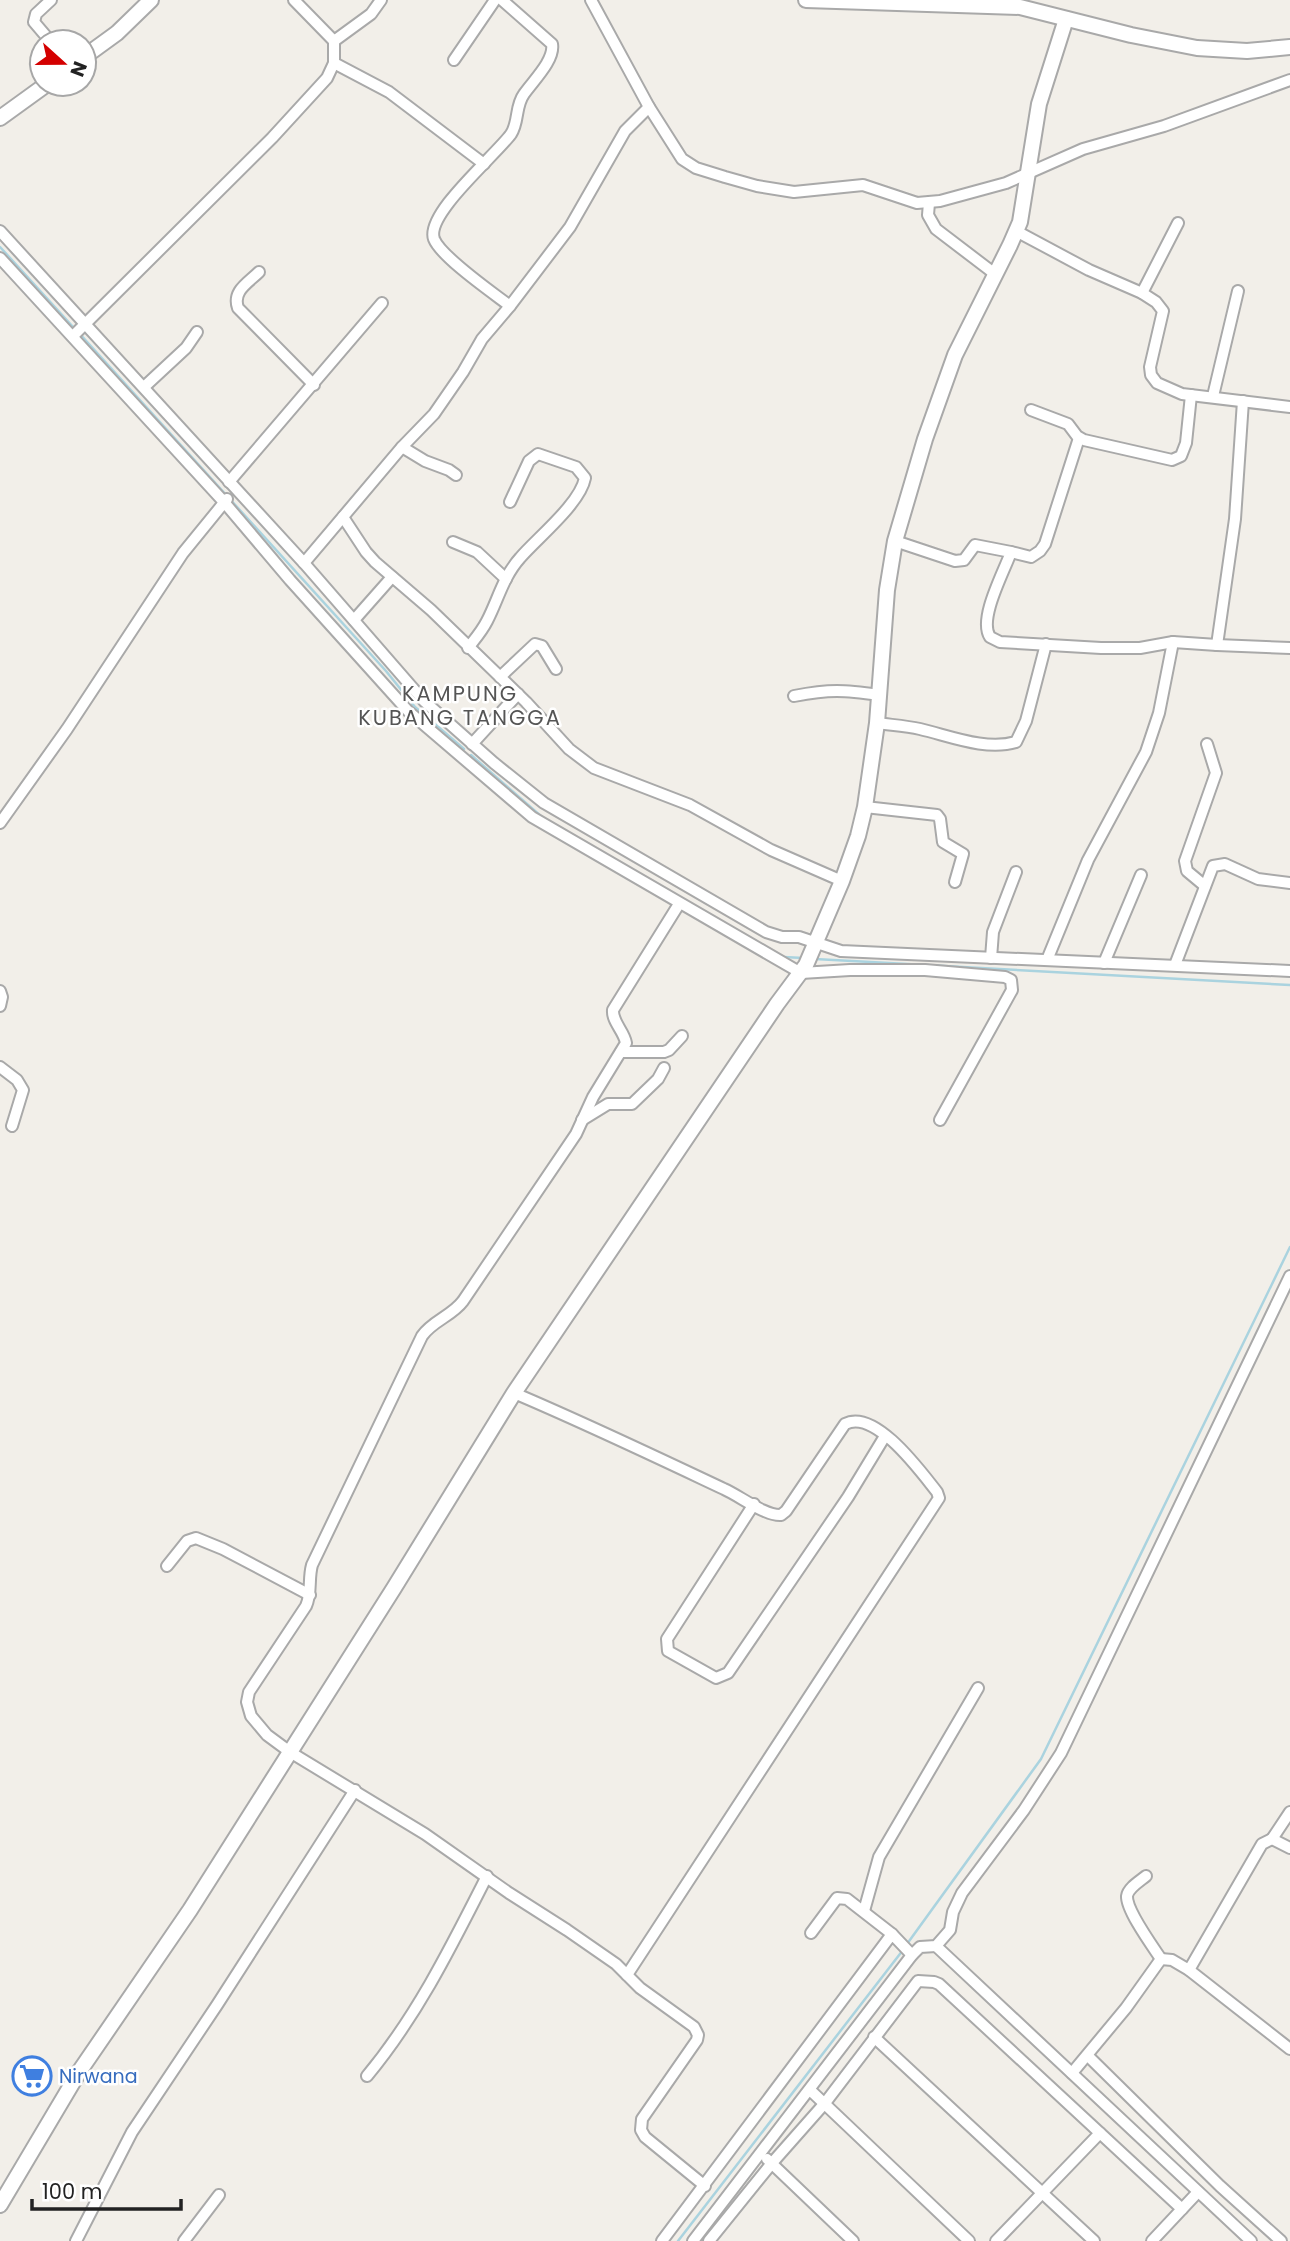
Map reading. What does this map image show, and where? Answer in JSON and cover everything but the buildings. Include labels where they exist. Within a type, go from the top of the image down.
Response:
[{"type":"street","points":[[39,28],[34,22],[36,15],[51,0]]},
{"type":"street","points":[[79,330],[272,138],[327,78],[334,63],[334,41],[294,0]]},
{"type":"street","points":[[334,41],[371,14],[381,0]]},
{"type":"street","points":[[454,60],[495,0]]},
{"type":"street","points":[[502,0],[552,44],[552,54],[520,99],[513,131],[452,196],[433,233],[435,241],[450,257],[510,306]]},
{"type":"street","points":[[591,0],[649,107],[682,159],[696,168],[794,192],[863,185],[917,203],[929,203],[1028,175],[1083,149],[1164,126],[1290,80]]},
{"type":"street","points":[[806,0],[1020,7],[1198,48],[1247,51],[1290,47]]},
{"type":"street","points":[[98,47],[117,33],[142,4]]},
{"type":"street","points":[[0,2205],[79,2072],[190,1910],[514,1393],[803,969],[842,881],[865,807],[877,723],[887,590],[895,541],[925,439],[955,355],[1016,231],[1025,201],[1039,104],[1066,19]]},
{"type":"street","points":[[334,63],[388,92],[484,164]]},
{"type":"street","points":[[0,118],[28,98]]},
{"type":"street","points":[[304,563],[402,447],[434,414],[482,339],[570,227],[625,131],[649,107]]},
{"type":"street","points":[[929,203],[928,215],[936,229],[995,274]]},
{"type":"street","points":[[1142,293],[1178,223]]},
{"type":"street","points":[[0,231],[79,330],[230,493],[304,563],[406,684],[472,744],[544,803],[766,932],[782,937],[799,937],[814,946],[841,951],[1290,970]]},
{"type":"street","points":[[1016,231],[1156,302],[1164,311],[1150,367],[1151,375],[1157,383],[1172,391],[1191,395],[1290,407]]},
{"type":"street","points":[[0,258],[144,387],[230,493],[290,580],[408,711],[532,817],[679,904],[803,969],[925,970],[1005,977],[1011,980],[1012,990],[940,1120]]},
{"type":"street","points":[[259,272],[239,291],[236,302],[238,309],[314,385]]},
{"type":"street","points":[[1213,396],[1238,291]]},
{"type":"street","points":[[0,823],[67,729],[183,553],[314,385],[382,303]]},
{"type":"street","points":[[144,387],[178,355],[197,332]]},
{"type":"street","points":[[1031,410],[1068,424],[1079,438],[1140,454],[1177,459],[1186,443],[1191,395]]},
{"type":"street","points":[[1217,645],[1235,519],[1243,401]]},
{"type":"street","points":[[895,541],[955,561],[964,560],[975,545],[1036,556],[1045,544],[1079,438]]},
{"type":"street","points":[[402,447],[456,475]]},
{"type":"street","points":[[468,648],[486,624],[506,579],[519,559],[570,504],[582,489],[585,478],[576,467],[538,454],[529,461],[510,502]]},
{"type":"street","points":[[343,517],[366,552],[431,610],[569,749],[594,768],[690,805],[771,850],[842,881]]},
{"type":"street","points":[[453,542],[477,552],[506,579]]},
{"type":"street","points":[[1011,552],[988,613],[987,633],[1000,642],[1140,648],[1173,642],[1290,648]]},
{"type":"street","points":[[354,620],[392,577]]},
{"type":"street","points":[[1047,960],[1088,860],[1146,752],[1158,713],[1173,642]]},
{"type":"street","points":[[500,677],[535,644],[542,646],[556,669]]},
{"type":"street","points":[[877,723],[1003,746],[1016,742],[1026,721],[1045,644]]},
{"type":"street","points":[[406,684],[408,711]]},
{"type":"street","points":[[794,696],[841,689],[879,695]]},
{"type":"street","points":[[472,744],[517,694]]},
{"type":"street","points":[[1205,886],[1187,871],[1185,861],[1216,773],[1207,744]]},
{"type":"street","points":[[865,807],[937,815],[943,842],[963,854],[955,882]]},
{"type":"street","points":[[1175,965],[1213,866],[1225,864],[1266,881],[1290,883]]},
{"type":"street","points":[[991,958],[993,932],[1016,872]]},
{"type":"street","points":[[1104,963],[1141,876]]},
{"type":"street","points":[[679,904],[613,1010],[613,1017],[626,1040],[593,1097],[576,1134],[463,1301],[456,1310],[424,1333],[313,1565],[308,1584],[310,1595],[306,1605],[249,1692],[247,1702],[251,1716],[258,1725],[290,1752],[425,1834],[604,1955],[640,1989],[697,2031],[695,2045],[642,2119],[641,2130],[645,2137],[705,2186]]},
{"type":"street","points":[[0,990],[0,1006]]},
{"type":"street","points":[[621,1052],[664,1052],[682,1036]]},
{"type":"street","points":[[0,1068],[17,1080],[23,1090],[12,1126]]},
{"type":"street","points":[[582,1120],[608,1104],[632,1104],[658,1079],[664,1068]]},
{"type":"street","points":[[693,2241],[810,2090],[910,1952],[920,1947],[936,1946],[950,1930],[953,1912],[962,1893],[1024,1810],[1061,1753],[1290,1276]]},
{"type":"street","points":[[514,1393],[595,1428],[754,1504],[771,1515],[781,1515],[786,1511],[848,1422],[864,1421],[885,1436],[906,1454],[937,1492],[938,1501],[627,1975]]},
{"type":"street","points":[[754,1504],[667,1639],[668,1651],[716,1678],[728,1673],[848,1497],[885,1436]]},
{"type":"street","points":[[167,1566],[187,1541],[196,1538],[223,1549],[310,1595]]},
{"type":"street","points":[[864,1911],[878,1857],[978,1688]]},
{"type":"street","points":[[76,2241],[132,2132],[355,1790]]},
{"type":"street","points":[[1189,1970],[1262,1844],[1272,1839],[1290,1812]]},
{"type":"street","points":[[1272,1839],[1290,1848]]},
{"type":"street","points":[[367,2076],[412,2015],[487,1876]]},
{"type":"street","points":[[1146,1876],[1129,1891],[1127,1898],[1161,1959]]},
{"type":"street","points":[[811,1933],[837,1898],[847,1899],[910,1952]]},
{"type":"street","points":[[662,2241],[895,1938]]},
{"type":"street","points":[[936,1946],[1251,2241]]},
{"type":"street","points":[[1072,2073],[1088,2056],[1161,1959]]},
{"type":"street","points":[[1161,1959],[1172,1960],[1189,1970],[1290,2049]]},
{"type":"street","points":[[709,2241],[824,2104],[915,1982],[934,1982],[1182,2209]]},
{"type":"street","points":[[874,2038],[1094,2241]]},
{"type":"street","points":[[1088,2056],[1280,2241]]},
{"type":"street","points":[[810,2090],[969,2241]]},
{"type":"street","points":[[996,2241],[1100,2133]]},
{"type":"street","points":[[761,2153],[853,2241]]},
{"type":"street","points":[[1152,2241],[1198,2192]]},
{"type":"street","points":[[184,2241],[219,2195]]},
{"type":"waterway","points":[[0,247],[74,328]]},
{"type":"waterway","points":[[79,333],[386,671],[415,707],[464,749]]},
{"type":"waterway","points":[[471,755],[542,817]]},
{"type":"waterway","points":[[783,957],[804,958]]},
{"type":"waterway","points":[[815,959],[1290,985]]},
{"type":"waterway","points":[[907,1944],[1041,1759],[1290,1247]]},
{"type":"waterway","points":[[678,2241],[903,1950]]},
{"type":"place","name":"Nirwana","points":[[32,2076]]},
{"type":"district","name":"KAMPUNG KUBANG TANGGA","points":[[460,706]]}]
